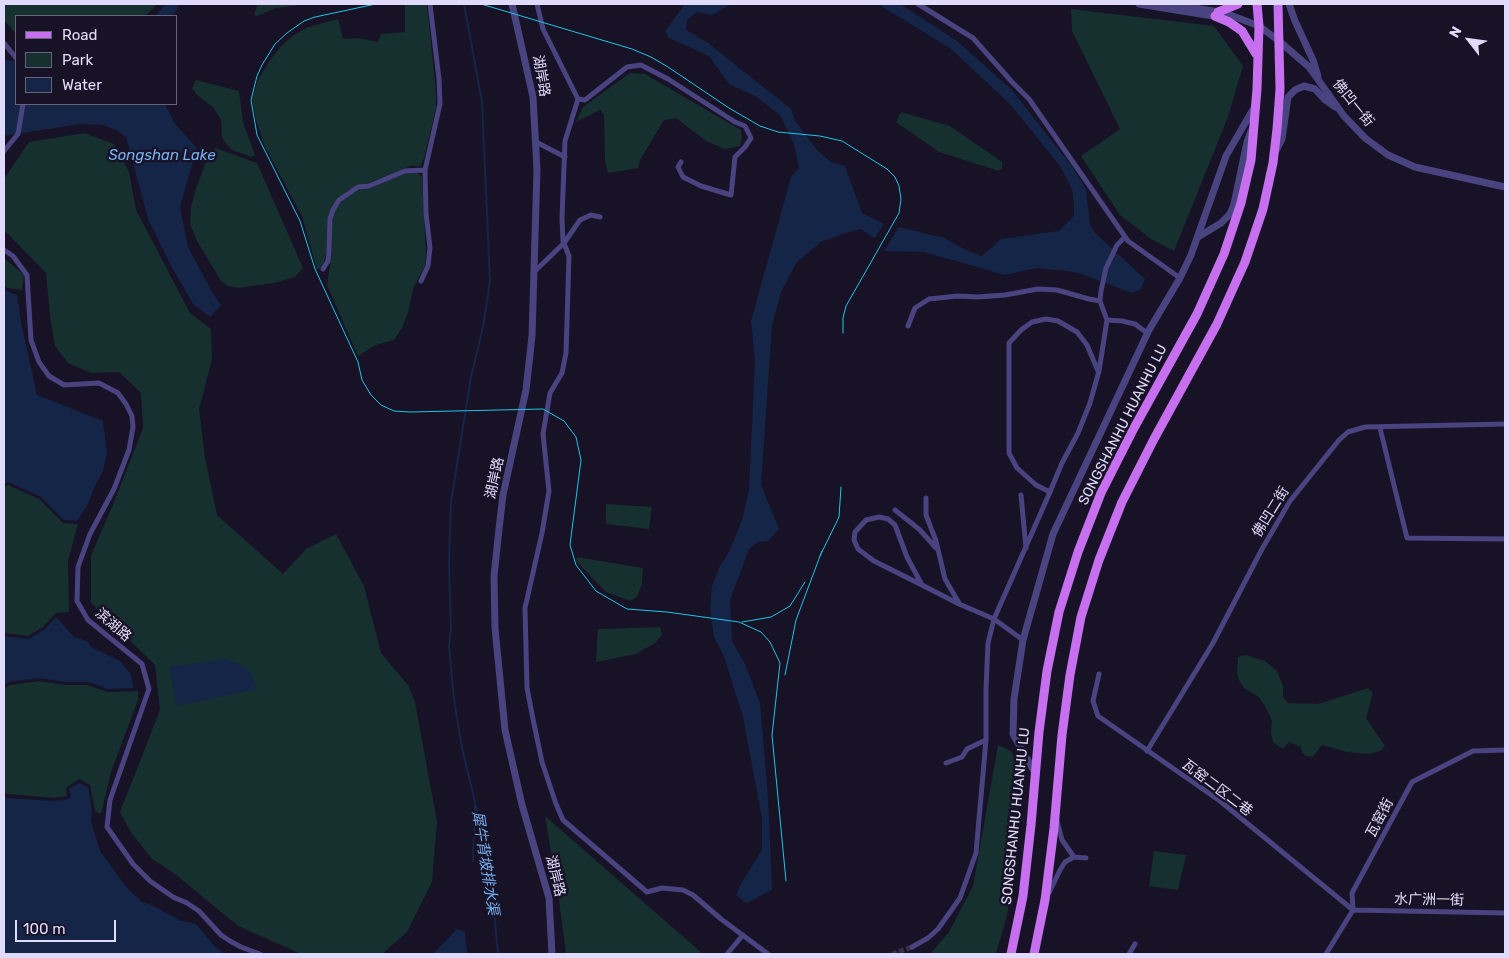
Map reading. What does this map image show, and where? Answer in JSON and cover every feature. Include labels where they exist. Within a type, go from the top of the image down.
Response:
[{"type":"main road","points":[[1217,14],[1238,4]]},
{"type":"main road","name":"SONGSHANHU HUANHU LU","points":[[1011,954],[1023,896],[1047,672],[1059,612],[1078,552],[1101,493],[1134,428],[1197,314],[1224,254],[1243,194],[1251,160],[1257,89],[1257,4]]},
{"type":"main road","points":[[1034,954],[1045,900],[1062,735],[1070,675],[1081,617],[1096,568],[1122,502],[1217,324],[1244,262],[1263,209],[1274,154],[1280,89],[1278,4]]},
{"type":"main road","points":[[1217,14],[1242,31],[1252,45],[1257,58]]},
{"type":"street","points":[[421,281],[428,266],[430,248],[426,213],[425,170],[440,104],[430,4]]},
{"type":"street","name":"湖岸路","points":[[512,4],[533,97],[537,170],[532,336],[526,390],[503,495],[494,576],[497,650],[505,730],[522,805],[549,898],[552,954]]},
{"type":"street","points":[[537,4],[543,29],[578,99],[565,141],[564,157],[562,218],[564,244],[569,256],[566,353],[562,373],[550,393],[547,409],[543,434],[549,491],[542,533],[525,608],[527,688],[542,762],[563,820],[647,892],[662,888],[683,890],[693,895],[721,919],[768,954]]},
{"type":"street","points":[[918,4],[973,38],[1030,100],[1128,241],[1180,278]]},
{"type":"street","points":[[1139,4],[1217,14]]},
{"type":"street","points":[[1172,4],[1217,14]]},
{"type":"street","points":[[1289,4],[1294,21],[1313,60],[1320,82]]},
{"type":"street","name":"佛凹一街","points":[[1217,14],[1258,28],[1280,41],[1309,67],[1338,109],[1365,138],[1388,155],[1415,167],[1505,187]]},
{"type":"street","points":[[4,43],[15,57]]},
{"type":"street","points":[[578,99],[585,100],[627,67],[641,65],[668,79],[735,122],[745,126],[751,138],[735,157],[731,195],[701,186],[683,177],[678,167],[681,162]]},
{"type":"street","points":[[1274,154],[1282,139],[1288,97],[1295,90],[1304,86],[1315,89],[1324,100],[1338,109]]},
{"type":"street","points":[[4,151],[18,134],[23,105]]},
{"type":"street","points":[[1036,775],[1013,734],[1014,699],[1023,640],[1052,534],[1147,333],[1192,255],[1226,156],[1255,106]]},
{"type":"street","points":[[1198,237],[1221,223],[1230,214],[1234,204],[1247,142],[1254,124]]},
{"type":"street","points":[[536,142],[564,157]]},
{"type":"street","points":[[323,269],[328,261],[330,219],[339,200],[358,188],[369,186],[405,171],[425,170]]},
{"type":"street","points":[[534,272],[564,244],[580,220],[591,215],[600,217]]},
{"type":"street","points":[[912,947],[928,938],[938,929],[960,898],[976,853],[986,740],[988,643],[994,619],[1062,463],[1078,433],[1090,404],[1108,320],[1100,301],[1101,291],[1106,268],[1117,245],[1125,237]]},
{"type":"street","name":"滨湖路","points":[[4,250],[12,256],[27,275],[31,340],[38,362],[49,376],[64,385],[99,383],[118,393],[132,416],[133,427],[129,450],[114,489],[90,534],[78,567],[77,601],[88,620],[142,664],[149,689],[110,800],[107,827],[142,874],[173,897],[187,903],[200,912],[226,938],[241,947],[260,954]]},
{"type":"street","points":[[908,326],[914,308],[929,299],[1005,295],[1038,289],[1057,290],[1100,301]]},
{"type":"street","points":[[1050,492],[1036,484],[1017,468],[1009,453],[1009,343],[1021,330],[1032,322],[1046,319],[1058,321],[1078,332],[1087,346],[1098,371]]},
{"type":"street","points":[[1108,320],[1135,324],[1147,333]]},
{"type":"street","name":"佛凹二街","points":[[1148,751],[1213,643],[1262,549],[1290,501],[1339,440],[1348,432],[1365,427],[1505,424]]},
{"type":"street","points":[[1380,428],[1407,538],[1505,539]]},
{"type":"street","points":[[1021,495],[1026,548]]},
{"type":"street","points":[[926,498],[926,515],[945,580],[959,604]]},
{"type":"street","points":[[895,510],[920,530],[938,551]]},
{"type":"street","points":[[922,585],[907,557],[895,525],[888,519],[879,517],[866,520],[855,532],[854,540],[858,549],[874,561],[959,604],[994,619],[1023,640]]},
{"type":"street","name":"瓦窑二区二巷","points":[[1099,674],[1092,701],[1098,716],[1220,801],[1353,910]]},
{"type":"street","points":[[946,764],[962,757],[967,748],[986,740]]},
{"type":"street","name":"瓦窑街","points":[[1326,954],[1353,910],[1352,894],[1412,782],[1473,751],[1505,750]]},
{"type":"street","points":[[1056,807],[1062,840],[1074,856]]},
{"type":"street","points":[[1045,900],[1065,862],[1074,856],[1086,858]]},
{"type":"street","name":"水广洲一街","points":[[1353,910],[1505,913]]},
{"type":"street","points":[[727,954],[743,935]]},
{"type":"street","points":[[1129,954],[1136,944]]},
{"type":"green space","points":[[4,4],[158,4],[146,15],[15,15],[15,33],[4,20]]},
{"type":"green space","points":[[258,4],[300,4],[276,8],[257,16],[254,15]]},
{"type":"green space","points":[[405,4],[427,4],[436,108],[424,158],[419,167],[412,165],[396,173],[348,190],[337,200],[323,266],[317,270],[302,216],[264,145],[256,120],[252,99],[258,80],[281,46],[294,35],[308,27],[338,19],[343,39],[358,38],[378,42],[381,34],[405,32]]},
{"type":"green space","points":[[1071,9],[1214,26],[1243,66],[1228,117],[1174,251],[1151,239],[1120,215],[1081,156],[1120,129],[1072,31]]},
{"type":"green space","points":[[630,73],[645,74],[741,130],[740,146],[725,149],[706,141],[676,118],[664,120],[640,160],[638,168],[608,173],[605,161],[604,115],[600,110],[576,122],[583,107]]},
{"type":"green space","points":[[196,80],[239,91],[243,122],[255,155],[251,157],[232,150],[224,141],[221,120],[214,108],[197,95],[192,88]]},
{"type":"green space","points":[[901,112],[950,126],[1002,162],[1002,168],[999,171],[939,152],[896,122]]},
{"type":"green space","points":[[85,133],[114,144],[129,172],[136,210],[190,313],[211,329],[212,359],[199,409],[205,458],[217,515],[283,574],[306,549],[336,534],[364,586],[381,653],[408,685],[415,702],[437,822],[432,882],[407,932],[382,954],[301,954],[238,926],[175,874],[152,859],[130,831],[120,812],[160,710],[155,665],[91,603],[91,555],[143,428],[141,393],[119,372],[91,373],[68,363],[55,346],[46,273],[4,230],[4,179],[29,142]]},
{"type":"green space","points":[[215,148],[257,163],[303,268],[295,277],[274,283],[239,288],[228,286],[221,281],[197,241],[190,224],[191,207],[195,192],[205,164]]},
{"type":"green space","points":[[417,172],[422,177],[425,266],[413,289],[402,328],[394,340],[376,345],[358,356],[327,285],[332,252],[332,223],[335,210],[342,200],[357,190],[371,188],[404,174]]},
{"type":"green space","points":[[4,258],[24,275],[22,290],[7,288],[4,285]]},
{"type":"green space","points":[[8,485],[39,499],[63,523],[78,524],[68,561],[69,612],[56,613],[43,627],[28,636],[4,633],[4,487]]},
{"type":"green space","points":[[606,504],[652,507],[649,529],[606,524]]},
{"type":"green space","points":[[577,557],[643,568],[642,584],[637,597],[630,601],[606,592],[576,561]]},
{"type":"green space","points":[[660,627],[662,635],[655,643],[636,654],[596,662],[598,629]]},
{"type":"green space","points":[[1246,655],[1265,661],[1277,671],[1283,686],[1283,697],[1288,703],[1318,704],[1368,688],[1373,693],[1366,718],[1385,746],[1380,751],[1369,754],[1347,752],[1322,745],[1313,757],[1306,756],[1302,752],[1301,747],[1289,742],[1283,749],[1278,746],[1273,742],[1271,733],[1272,721],[1266,708],[1259,697],[1244,688],[1239,680],[1237,673],[1238,657]]},
{"type":"green space","points":[[39,681],[65,685],[87,685],[108,692],[138,691],[138,700],[111,772],[101,814],[95,811],[90,785],[79,779],[66,788],[67,796],[54,798],[7,794],[4,792],[4,688],[10,685]]},
{"type":"green space","points":[[998,745],[1011,751],[1021,775],[1014,875],[1007,915],[996,954],[930,954],[949,932],[973,886]]},
{"type":"green space","points":[[545,816],[703,954],[566,954]]},
{"type":"green space","points":[[1154,851],[1186,855],[1178,890],[1149,886]]},
{"type":"water","points":[[166,4],[180,4],[174,15],[156,15]]},
{"type":"water","points":[[685,4],[731,4],[712,15],[697,12],[687,20],[686,30],[708,43],[791,109],[795,121],[818,151],[831,162],[845,166],[862,213],[884,224],[875,238],[860,229],[849,232],[821,242],[797,262],[781,292],[772,325],[761,485],[779,529],[768,541],[758,542],[749,549],[730,600],[732,641],[744,662],[760,703],[768,797],[772,890],[746,903],[736,895],[762,850],[762,819],[743,717],[724,656],[714,637],[710,609],[712,586],[720,566],[730,550],[743,517],[749,490],[755,361],[751,321],[791,177],[799,168],[794,144],[780,115],[757,97],[729,84],[709,56],[669,38],[665,31]]},
{"type":"water","points":[[878,4],[900,4],[957,41],[1012,90],[1073,168],[1086,189],[1090,224],[1095,233],[1145,279],[1141,289],[1132,293],[1082,274],[1067,271],[1036,268],[1005,275],[924,252],[884,251],[899,227],[944,238],[982,256],[1001,239],[1059,231],[1074,216],[1074,204],[1072,189],[1060,166],[1010,104],[950,48]]},
{"type":"water","name":"Songshan Lake","points":[[4,60],[15,61],[15,105],[166,105],[175,124],[197,148],[180,207],[188,247],[221,305],[210,317],[193,304],[170,264],[148,219],[126,137],[116,130],[103,125],[80,124],[4,136]]},
{"type":"water","points":[[4,290],[17,295],[37,395],[103,421],[107,453],[103,471],[88,504],[77,521],[64,520],[41,497],[8,482],[4,484]]},
{"type":"water","points":[[56,617],[74,637],[87,641],[91,647],[120,661],[130,673],[134,688],[108,689],[88,682],[65,682],[39,678],[9,682],[4,685],[4,636],[29,639],[45,629]]},
{"type":"water","points":[[225,659],[241,665],[251,673],[257,689],[176,706],[170,667]]},
{"type":"water","points":[[79,783],[88,787],[92,811],[91,821],[100,851],[127,888],[142,902],[152,905],[179,920],[196,924],[215,947],[225,954],[4,954],[4,796],[7,798],[54,801],[68,799],[71,796],[69,789]]},
{"type":"water","points":[[457,929],[465,932],[467,954],[433,954]]},
{"type":"waterway","points":[[464,4],[482,102],[490,281],[483,327],[471,377],[451,502],[449,563],[451,629],[449,646],[454,700],[462,748],[475,802],[473,861]]},
{"type":"waterway","name":"犀牛背坡排水渠","points":[[476,806],[491,879],[498,954]]},
{"type":"tunnel","points":[[892,954],[912,947]]},
{"type":"tram line","points":[[376,4],[315,17],[304,21],[287,33],[275,44],[262,65],[251,100],[257,135],[300,221],[315,269],[358,362],[362,380],[371,395],[381,405],[394,411],[543,409],[564,421],[576,437],[581,460],[570,545],[576,565],[596,591],[627,609],[667,612],[739,622],[761,632],[770,642],[780,663],[772,735],[786,881]]},
{"type":"tram line","points":[[481,4],[632,49],[668,67],[729,108],[760,126],[778,132],[820,136],[842,141],[887,169],[895,177],[899,186],[901,199],[899,213],[846,306],[843,318],[843,333]]},
{"type":"tram line","points":[[820,556],[839,517],[841,487]]},
{"type":"tram line","points":[[785,675],[796,620],[822,551]]},
{"type":"tram line","points":[[742,622],[771,617],[790,606],[805,582]]}]
